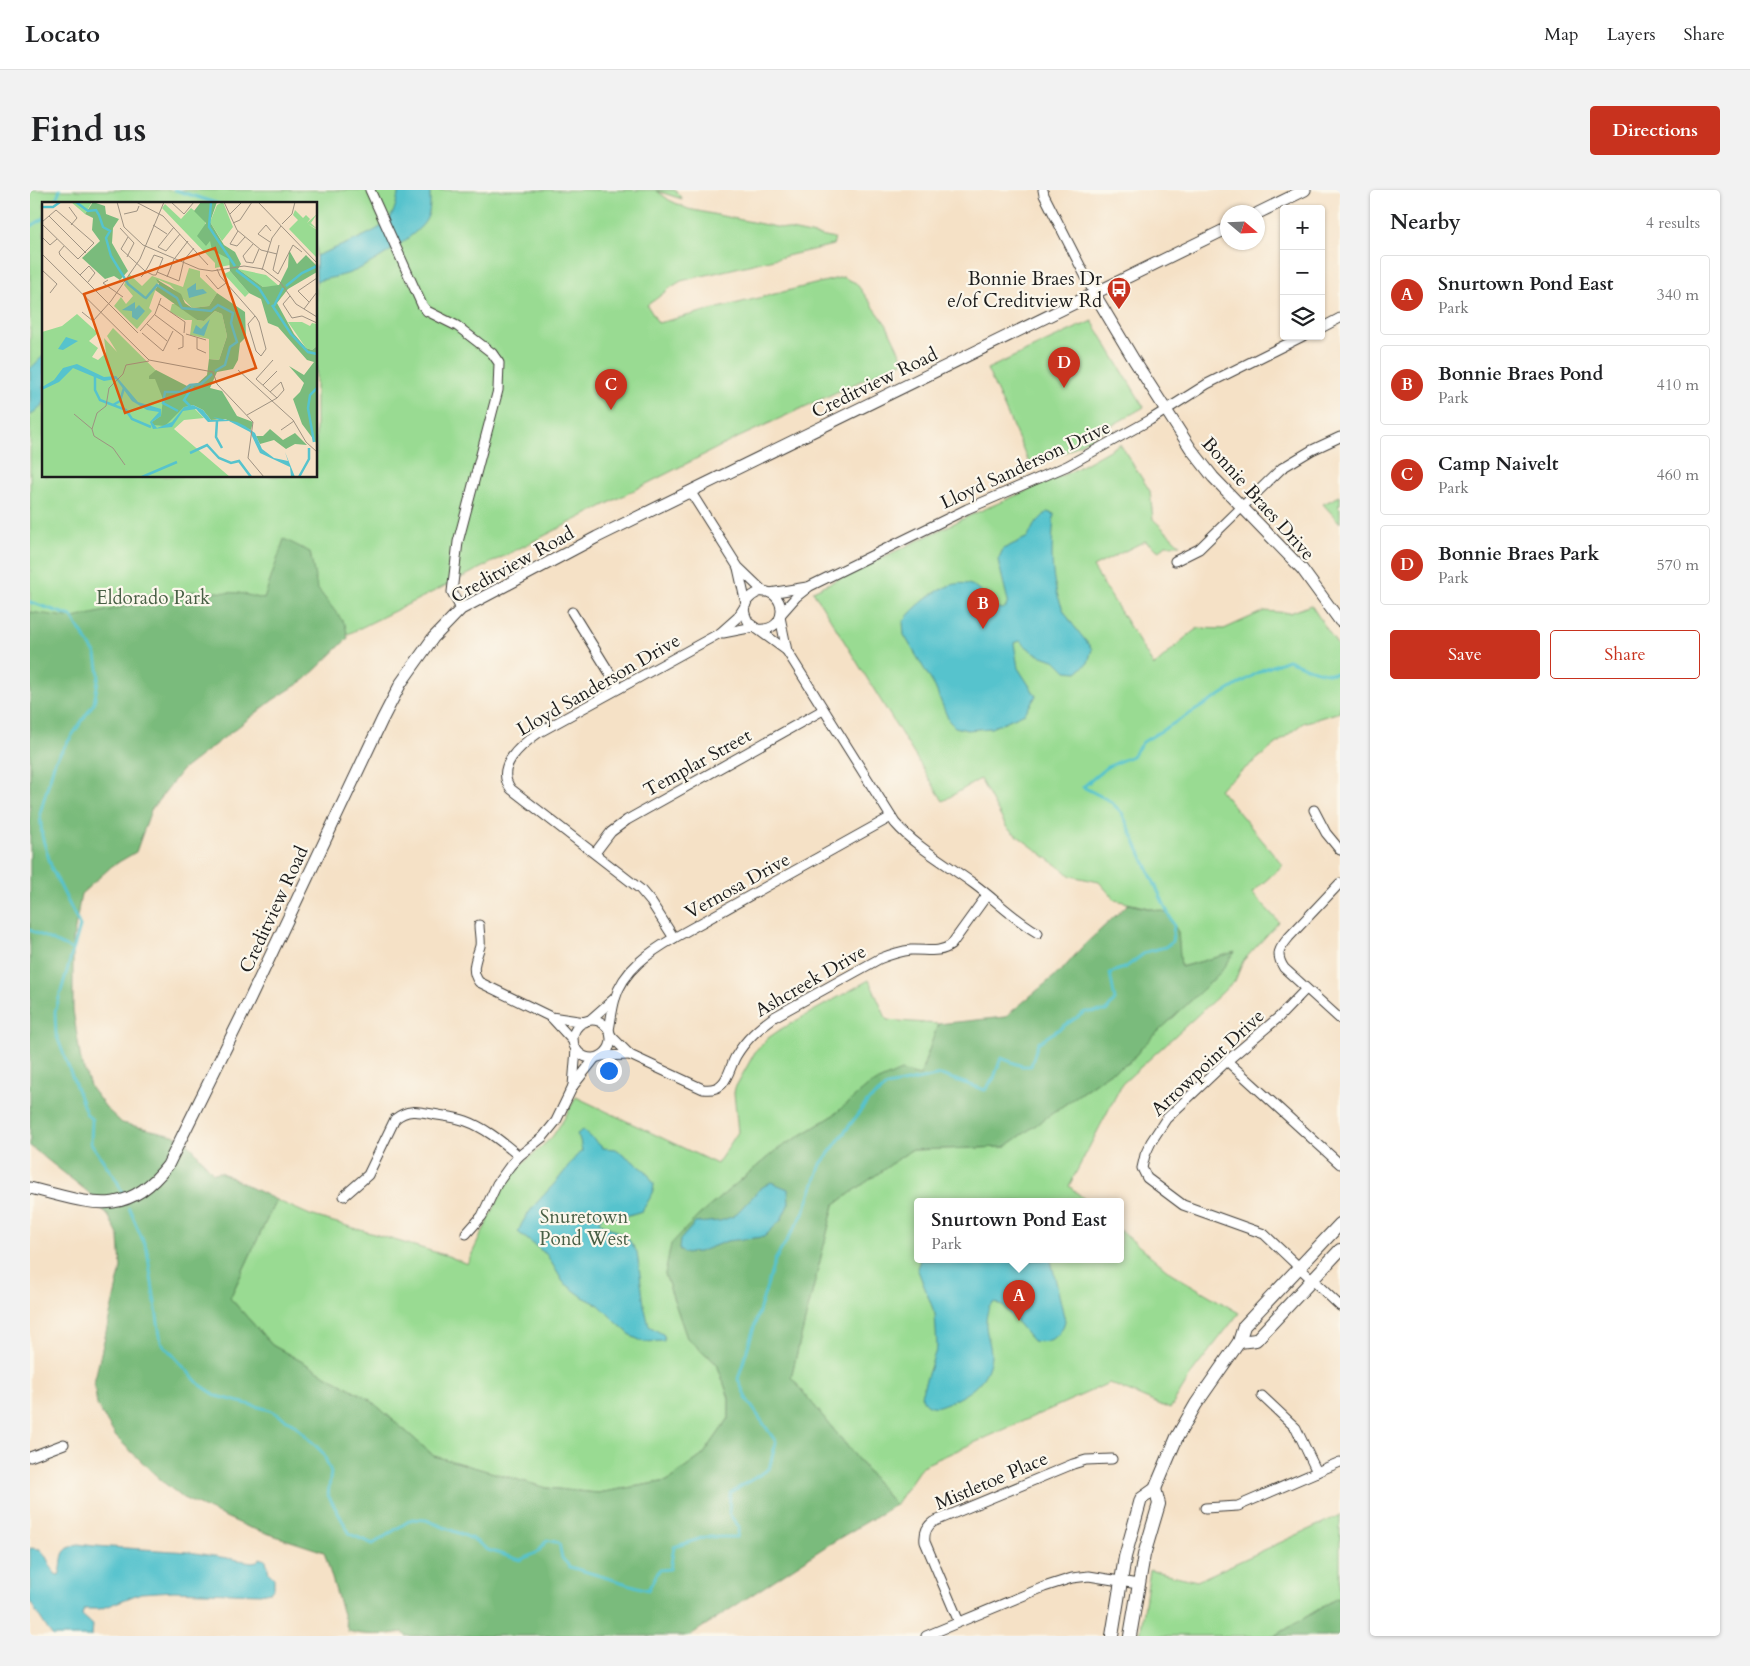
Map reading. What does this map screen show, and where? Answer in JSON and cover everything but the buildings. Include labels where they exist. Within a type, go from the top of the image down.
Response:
[{"type":"main road","points":[[1112,1636],[1120,1581],[1141,1499],[1155,1489],[1174,1444],[1196,1404],[1239,1342],[1244,1326],[1340,1224]]},
{"type":"main road","points":[[1239,1342],[1256,1340],[1340,1250]]},
{"type":"main road","points":[[1130,1636],[1144,1555],[1159,1504],[1155,1489]]},
{"type":"street","points":[[370,190],[422,305],[428,311],[457,326],[492,353],[498,363],[498,390],[458,542],[452,592],[461,609]]},
{"type":"street","points":[[1043,190],[1094,293]]},
{"type":"street","points":[[1265,210],[1306,190]]},
{"type":"street","name":"Creditview Road","points":[[30,1188],[94,1203],[118,1202],[143,1192],[156,1181],[168,1165],[249,1001],[390,705],[402,683],[433,638],[461,609],[597,537],[1220,232]]},
{"type":"street","name":"Bonnie Braes Drive","points":[[1094,293],[1165,410],[1203,466],[1302,569],[1340,621]]},
{"type":"street","points":[[1325,326],[1340,318]]},
{"type":"street","name":"Lloyd Sanderson Drive","points":[[781,615],[796,597],[810,586],[967,509],[1067,466],[1212,381],[1295,340]]},
{"type":"street","points":[[1175,561],[1199,549],[1276,473],[1288,464],[1340,437]]},
{"type":"street","points":[[690,491],[738,567],[779,602],[787,650],[823,710],[901,830],[913,841],[976,885],[1022,924],[1038,932]]},
{"type":"street","points":[[738,567],[746,618],[756,628],[787,650]]},
{"type":"street","name":"Lloyd Sanderson Drive","points":[[767,593],[810,586]]},
{"type":"street","points":[[745,605],[753,595],[767,593]]},
{"type":"street","name":"Lloyd Sanderson Drive","points":[[674,938],[651,902],[640,889],[511,789],[507,784],[506,769],[516,751],[528,740],[720,633],[737,618],[745,605]]},
{"type":"street","points":[[572,612],[619,688]]},
{"type":"street","points":[[756,628],[764,629],[774,626],[781,615]]},
{"type":"street","name":"Lloyd Sanderson Drive","points":[[720,633],[756,628]]},
{"type":"street","name":"Templar Street","points":[[594,853],[610,832],[627,820],[823,710]]},
{"type":"street","points":[[1314,810],[1326,833],[1340,850]]},
{"type":"street","name":"Vernosa Drive","points":[[610,1033],[615,998],[625,979],[637,964],[659,947],[891,817]]},
{"type":"street","points":[[1340,883],[1281,946],[1278,955],[1284,968],[1340,1019]]},
{"type":"street","name":"Ashcreek Drive","points":[[610,1033],[630,1055],[703,1089],[716,1088],[722,1083],[735,1057],[746,1041],[774,1017],[879,959],[911,950],[945,949],[951,945],[987,895]]},
{"type":"street","points":[[466,1234],[482,1216],[506,1171],[556,1121],[573,1086],[609,1047],[610,1033],[601,1022],[551,1017],[479,982],[476,978],[474,965],[480,944],[479,925]]},
{"type":"street","name":"Arrowpoint Drive","points":[[1306,989],[1279,1017],[1227,1061],[1162,1124],[1145,1155],[1142,1168],[1144,1173],[1167,1194],[1183,1205],[1264,1234],[1340,1306]]},
{"type":"street","name":"Vernosa Drive","points":[[587,1021],[615,998]]},
{"type":"street","points":[[551,1017],[584,1056],[598,1057]]},
{"type":"street","points":[[573,1086],[576,1030],[587,1021]]},
{"type":"street","name":"Ashcreek Drive","points":[[598,1057],[630,1055]]},
{"type":"street","points":[[1227,1061],[1340,1164]]},
{"type":"street","points":[[344,1196],[368,1175],[395,1119],[411,1111],[472,1123],[496,1138],[519,1156]]},
{"type":"street","points":[[1262,1396],[1296,1428],[1317,1472]]},
{"type":"street","points":[[30,1457],[64,1444]]},
{"type":"street","name":"Mistletoe Place","points":[[959,1622],[927,1548],[924,1536],[927,1526],[1073,1464],[1086,1460],[1112,1459]]},
{"type":"street","points":[[1206,1508],[1238,1506],[1340,1462]]},
{"type":"street","points":[[926,1636],[1053,1583],[1072,1578],[1089,1576],[1138,1584]]},
{"type":"green space","name":"Eldorado Park","points":[[30,190],[675,190],[682,199],[657,191],[669,200],[688,209],[835,239],[833,245],[681,281],[647,305],[658,323],[843,277],[856,283],[886,324],[904,361],[733,440],[465,576],[30,792]]},
{"type":"green space","points":[[1092,321],[1144,407],[1066,452],[1031,467],[987,369]]},
{"type":"green space","points":[[1120,444],[1150,491],[1153,519],[1180,545],[1166,545],[1159,551],[1145,541],[1093,567],[1154,666],[1198,628],[1224,629],[1264,611],[1290,613],[1311,605],[1340,649],[1340,712],[1303,723],[1219,789],[1283,865],[1252,893],[1279,922],[1243,961],[1235,981],[1122,1084],[1069,1186],[1083,1198],[914,1198],[914,1263],[1124,1263],[1124,1233],[1171,1273],[1239,1313],[1192,1373],[1170,1409],[1109,1383],[922,1466],[895,1505],[791,1377],[834,1205],[911,1150],[1005,1147],[1109,1073],[1129,1063],[1144,1045],[1220,973],[1234,953],[1180,967],[1178,932],[1166,912],[1115,900],[1099,882],[1071,876],[1007,828],[980,779],[943,801],[813,591],[971,515],[1072,471]]},
{"type":"green space","points":[[1340,496],[1340,504],[1338,506],[1340,508],[1340,523],[1323,504]]},
{"type":"green space","points":[[284,539],[310,552],[317,588],[345,624],[348,638],[306,679],[273,700],[182,770],[151,810],[136,852],[112,866],[81,894],[73,940],[73,1010],[81,1061],[91,1088],[108,1110],[122,1123],[173,1135],[189,1144],[213,1173],[220,1172],[276,1200],[230,1298],[272,1345],[369,1399],[434,1456],[547,1488],[598,1493],[667,1481],[703,1455],[729,1418],[729,1398],[717,1364],[687,1338],[665,1274],[671,1244],[697,1217],[775,1151],[831,1117],[869,1085],[901,1071],[920,1076],[938,1024],[1005,1017],[1063,969],[1082,947],[1128,904],[1166,912],[1178,932],[1181,967],[1235,952],[1220,973],[1144,1045],[1129,1063],[1109,1073],[1005,1147],[911,1150],[834,1205],[791,1377],[895,1505],[828,1545],[689,1636],[406,1636],[403,1632],[361,1634],[348,1631],[324,1552],[248,1527],[183,1498],[163,1482],[116,1437],[97,1405],[94,1383],[121,1268],[119,1237],[109,1217],[88,1192],[30,1146],[30,612],[74,618],[194,591],[239,593],[264,599]]},
{"type":"green space","name":"Snuretown Pond West","points":[[869,980],[887,1020],[938,1024],[920,1076],[869,1086],[831,1117],[775,1151],[697,1217],[665,1274],[687,1338],[717,1364],[729,1398],[729,1418],[703,1455],[667,1481],[598,1493],[547,1488],[434,1456],[369,1399],[272,1345],[230,1298],[276,1200],[310,1215],[448,1256],[467,1264],[506,1183],[518,1168],[552,1137],[576,1097],[717,1164],[738,1132],[735,1088],[755,1052],[768,1038],[781,1029]]},
{"type":"green space","points":[[1340,1515],[1340,1600],[1337,1598],[1275,1636],[1140,1636],[1150,1570],[1197,1581]]},
{"type":"green space","points":[[1337,1598],[1340,1600],[1340,1636],[1275,1636]]},
{"type":"water","points":[[399,190],[430,190],[429,213],[426,220],[414,233],[384,255],[352,272],[318,281],[318,255],[366,235],[384,225],[389,220],[396,205]]},
{"type":"water","points":[[42,357],[42,405],[30,416],[30,369]]},
{"type":"water","points":[[1047,512],[1054,514],[1052,563],[1055,587],[1064,611],[1092,649],[1088,663],[1077,672],[1066,671],[1056,661],[1034,653],[1020,641],[1014,643],[1018,668],[1036,696],[1025,713],[991,728],[967,730],[955,727],[949,721],[935,687],[904,635],[903,622],[923,601],[941,589],[959,583],[976,587],[994,607],[1003,609],[1006,607],[1008,601],[998,560],[1003,549],[1028,537],[1034,525]]},
{"type":"water","points":[[583,1130],[603,1148],[616,1149],[646,1171],[654,1184],[653,1193],[642,1211],[619,1218],[603,1214],[599,1222],[627,1237],[637,1252],[644,1305],[649,1326],[664,1335],[664,1341],[644,1342],[633,1337],[599,1305],[583,1297],[563,1282],[547,1255],[518,1232],[527,1215],[582,1151],[577,1134]]},
{"type":"water","points":[[771,1182],[788,1189],[789,1203],[781,1220],[764,1237],[727,1241],[699,1252],[684,1253],[679,1249],[680,1240],[695,1223],[720,1221],[734,1216],[761,1188]]},
{"type":"water","points":[[919,1263],[1052,1263],[1065,1321],[1063,1327],[1054,1338],[1039,1342],[1033,1341],[1004,1307],[995,1302],[989,1306],[986,1317],[986,1329],[991,1355],[989,1365],[980,1382],[957,1399],[939,1406],[930,1406],[921,1395],[937,1347],[935,1314],[917,1268]]},
{"type":"water","points":[[78,1544],[189,1552],[252,1562],[260,1558],[266,1560],[269,1573],[274,1578],[274,1587],[270,1592],[260,1594],[174,1591],[141,1593],[100,1609],[84,1609],[82,1615],[93,1625],[92,1636],[52,1636],[30,1602],[30,1548],[40,1549],[55,1574],[59,1575],[64,1553],[71,1546]]},
{"type":"waterway","points":[[55,202],[60,190]]},
{"type":"waterway","points":[[175,190],[213,202]]},
{"type":"waterway","points":[[30,227],[42,219]]},
{"type":"waterway","points":[[30,602],[71,616],[96,655],[99,675],[94,703],[55,761],[40,813],[42,836],[52,869],[80,926],[55,1012],[56,1034],[86,1113],[92,1120],[91,1143],[117,1181],[122,1192]]},
{"type":"waterway","points":[[129,1208],[147,1250],[161,1342],[199,1384],[217,1396],[270,1410],[294,1424],[323,1453],[331,1472],[328,1495],[350,1534],[373,1544],[412,1519],[426,1520],[473,1539],[488,1550],[520,1560],[538,1552],[547,1540],[559,1543],[562,1558],[570,1567],[648,1590],[659,1570],[670,1569],[674,1547],[705,1537],[737,1537],[739,1527],[729,1514],[730,1493],[769,1469],[776,1442],[746,1398],[738,1379],[775,1260],[803,1214],[821,1164],[867,1102],[887,1086],[941,1075],[985,1090],[994,1078],[1001,1058],[1022,1066],[1031,1066],[1038,1043],[1085,1012],[1106,1011],[1115,1000],[1110,973],[1126,967],[1146,952],[1165,947],[1172,942],[1174,926],[1122,813],[1110,801],[1083,787],[1107,767],[1132,756],[1143,742],[1262,670],[1288,660],[1322,672],[1340,672]]},
{"type":"waterway","points":[[30,930],[73,950]]},
{"type":"place","name":"Bonnie Braes Dr e/of Creditview Rd","points":[[1119,310]]},
{"type":"place","name":"Bonnie Braes Park","points":[[1064,388]]},
{"type":"place","name":"Camp Naivelt","points":[[611,410]]},
{"type":"place","name":"Bonnie Braes Pond","points":[[983,629]]},
{"type":"place","name":"Snurtown Pond East","points":[[1019,1321]]}]
